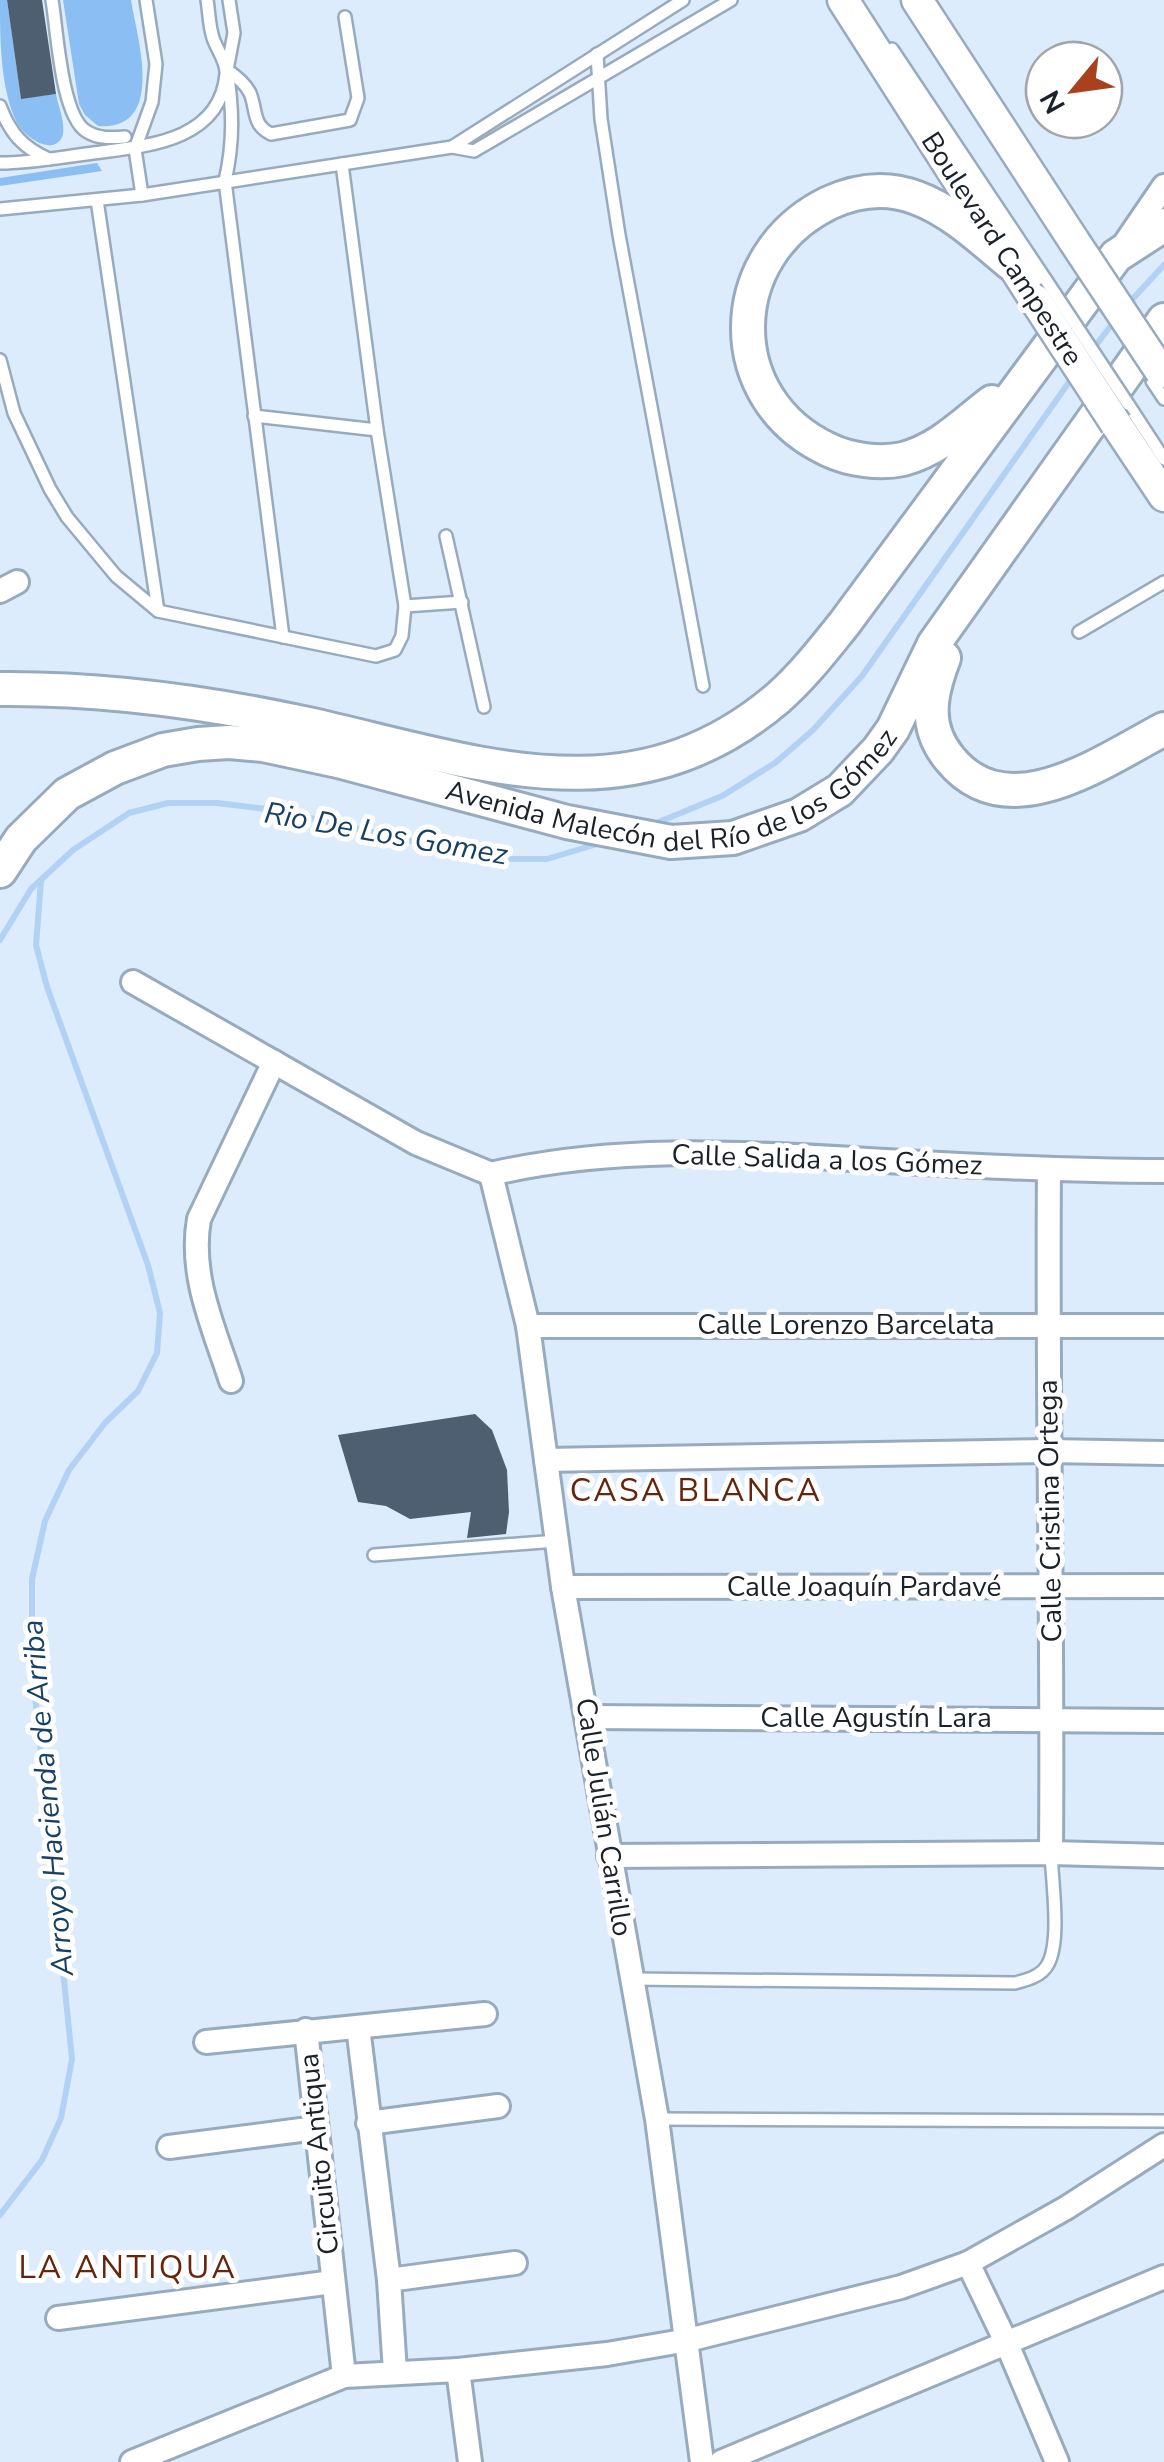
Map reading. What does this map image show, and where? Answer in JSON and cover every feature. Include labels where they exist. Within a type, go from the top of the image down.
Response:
[{"type":"main road","name":"Boulevard Campestre","points":[[843,0],[1010,263],[1040,290],[1122,414],[1164,496]]},
{"type":"main road","points":[[916,0],[1064,238],[1160,382]]},
{"type":"main road","points":[[1010,263],[959,222],[918,198],[871,190],[844,196],[801,220],[772,253],[752,296],[748,348],[754,373],[784,421],[807,440],[840,455],[873,461],[900,460],[931,449],[1025,380]]},
{"type":"main road","name":"Avenida Malecón del Río de los Gómez","points":[[0,689],[52,688],[185,700],[310,724],[477,765],[540,774],[592,774],[640,766],[694,750],[740,727],[779,697],[810,666],[1116,256],[1164,225]]},
{"type":"main road","name":"Avenida Malecón del Río de los Gómez","points":[[0,870],[21,839],[67,794],[115,768],[163,750],[230,742],[338,761],[616,833],[671,842],[733,838],[778,824],[821,803],[859,773],[892,729],[934,644],[1164,320]]},
{"type":"main road","points":[[980,578],[942,661],[930,700],[931,721],[940,744],[963,774],[1008,791],[1047,786],[1164,730]]},
{"type":"street","points":[[1116,256],[1164,186]]},
{"type":"street","points":[[132,982],[416,1143],[491,1174]]},
{"type":"street","points":[[231,1382],[196,1267],[194,1245],[198,1219],[274,1062]]},
{"type":"street","name":"Calle Salida a los Gómez","points":[[491,1174],[594,1155],[677,1153],[1049,1170],[1164,1171]]},
{"type":"street","name":"Calle Cristina Ortega","points":[[1049,1170],[1051,1853]]},
{"type":"street","name":"Calle Julián Carrillo","points":[[491,1174],[528,1326],[563,1587],[657,2118],[702,2462]]},
{"type":"street","name":"Calle Lorenzo Barcelata","points":[[528,1326],[1164,1326]]},
{"type":"street","points":[[546,1460],[1164,1453]]},
{"type":"street","name":"Calle Joaquín Pardavé","points":[[563,1587],[1164,1586]]},
{"type":"street","name":"Calle Agustín Lara","points":[[588,1717],[1164,1721]]},
{"type":"street","points":[[610,1856],[1164,1856]]},
{"type":"street","points":[[358,2026],[485,2014]]},
{"type":"street","name":"Circuito Antiqua","points":[[344,2376],[306,2030],[358,2026],[389,2280],[394,2372]]},
{"type":"street","points":[[206,2042],[306,2030]]},
{"type":"street","points":[[368,2124],[498,2106]]},
{"type":"street","points":[[169,2147],[316,2128]]},
{"type":"street","points":[[132,2462],[344,2376],[458,2370],[608,2354],[688,2340],[901,2287],[968,2263],[1144,2161],[1164,2144]]},
{"type":"street","points":[[389,2280],[515,2263]]},
{"type":"street","points":[[968,2263],[1008,2344],[1056,2462]]},
{"type":"street","points":[[721,2462],[1164,2277]]},
{"type":"street","points":[[58,2318],[333,2282]]},
{"type":"street","points":[[458,2370],[470,2462]]},
{"type":"lane","points":[[52,0],[67,94],[78,125],[104,138],[126,137]]},
{"type":"lane","points":[[142,195],[135,149],[152,102],[156,64],[146,0]]},
{"type":"lane","points":[[207,0],[212,36],[226,70],[233,109],[233,146],[225,181],[282,637]]},
{"type":"lane","points":[[0,163],[135,149],[189,132],[208,119],[220,98],[234,33],[229,0]]},
{"type":"lane","points":[[452,147],[597,54],[666,4],[683,0]]},
{"type":"lane","points":[[0,210],[142,195],[452,147],[474,151],[732,0]]},
{"type":"lane","points":[[858,0],[879,30]]},
{"type":"lane","points":[[226,70],[249,92],[256,120],[262,130],[271,134],[350,120],[358,98],[345,17]]},
{"type":"lane","points":[[889,45],[1040,290]]},
{"type":"lane","points":[[597,54],[619,235],[703,686]]},
{"type":"lane","points":[[530,98],[539,112]]},
{"type":"lane","points":[[94,153],[126,137],[152,102]]},
{"type":"lane","points":[[0,106],[8,128],[27,150],[50,160]]},
{"type":"lane","points":[[0,360],[14,413],[58,503],[116,576],[158,611],[376,656],[395,650],[402,636],[405,606],[342,164]]},
{"type":"lane","points":[[97,200],[158,611]]},
{"type":"lane","points":[[1122,414],[1164,459]]},
{"type":"lane","points":[[254,416],[377,430]]},
{"type":"lane","points":[[446,536],[484,707]]},
{"type":"lane","points":[[1079,632],[1164,582]]},
{"type":"lane","points":[[405,606],[462,602]]},
{"type":"lane","points":[[374,1556],[557,1541]]},
{"type":"lane","points":[[631,1979],[1015,1983],[1028,1980],[1049,1963],[1053,1941],[1051,1853]]},
{"type":"lane","points":[[657,2118],[1164,2120]]},
{"type":"shaded area","points":[[0,0],[7,0],[21,98],[56,94],[63,135],[56,144],[43,144],[30,137],[11,109],[2,63]]},
{"type":"shaded area","points":[[63,0],[131,0],[143,79],[133,114],[119,124],[98,126],[79,104]]},
{"type":"shaded area","points":[[97,163],[102,171],[0,186],[0,178]]},
{"type":"building","points":[[7,0],[42,0],[56,94],[21,99]]},
{"type":"building","points":[[475,1414],[492,1430],[507,1470],[506,1534],[467,1538],[471,1512],[410,1519],[386,1506],[358,1502],[338,1435]]},
{"type":"waterway","name":"Rio De Los Gomez","points":[[1127,305],[1164,265]]},
{"type":"waterway","name":"Rio De Los Gomez","points":[[1093,349],[1116,319]]},
{"type":"waterway","name":"Rio De Los Gomez","points":[[649,826],[722,796],[775,763],[813,730],[862,676],[1074,375]]},
{"type":"waterway","name":"Rio De Los Gomez","points":[[0,940],[31,889],[73,850],[129,813],[168,803],[217,803],[275,810],[490,859],[547,859],[604,842]]},
{"type":"waterway","name":"Arroyo Hacienda de Arriba","points":[[0,2215],[42,2160],[61,2118],[72,2059],[32,1665],[32,1579],[45,1521],[69,1470],[105,1423],[138,1391],[157,1353],[160,1313],[148,1265],[47,987],[36,945],[41,881]]},
{"type":"district","name":"CASA BLANCA","points":[[696,1490]]},
{"type":"district","name":"LA ANTIQUA","points":[[128,2267]]}]
